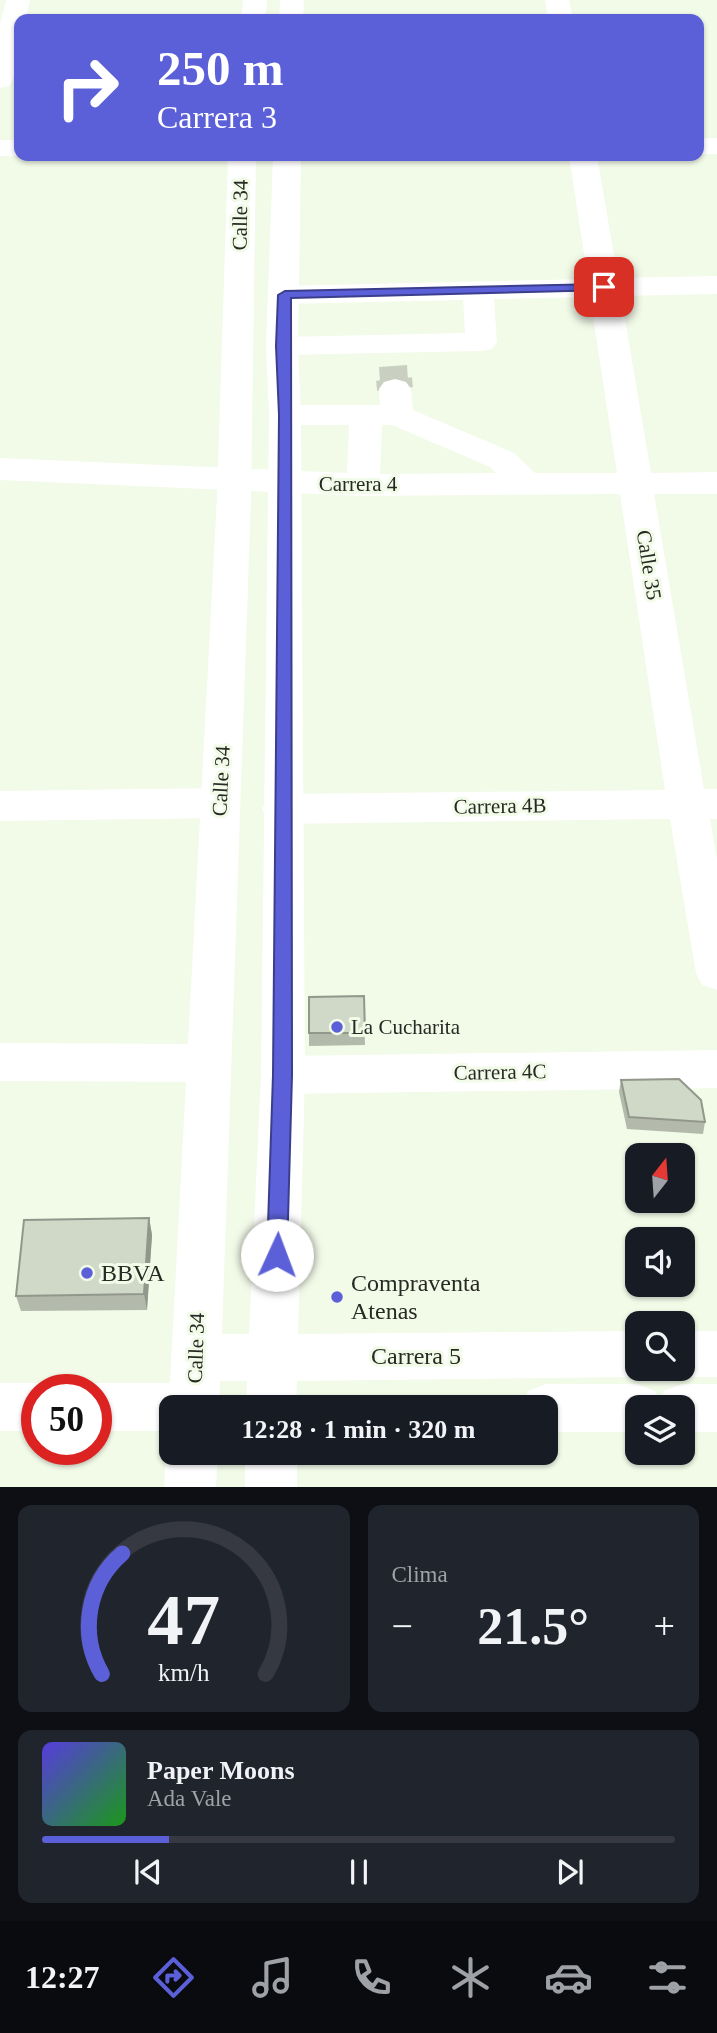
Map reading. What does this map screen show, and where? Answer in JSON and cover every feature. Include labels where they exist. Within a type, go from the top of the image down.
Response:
[{"type":"main road","points":[[0,80],[14,18]]},
{"type":"main road","name":"Calle 34","points":[[194,1395],[234,481],[242,161]]},
{"type":"main road","points":[[271,1395],[283,1075],[284,483],[297,415],[294,346],[285,295],[287,161]]},
{"type":"main road","name":"Calle 35","points":[[584,161],[636,483],[702,804],[717,974]]},
{"type":"main road","points":[[285,295],[717,285]]},
{"type":"main road","points":[[297,415],[388,386],[481,342],[478,290]]},
{"type":"main road","points":[[294,346],[388,386],[502,460],[524,482]]},
{"type":"main road","points":[[363,485],[388,386]]},
{"type":"main road","name":"Carrera 4","points":[[0,469],[363,485],[717,483]]},
{"type":"main road","points":[[0,806],[220,803]]},
{"type":"main road","name":"Carrera 4B","points":[[282,809],[702,804]]},
{"type":"main road","points":[[0,1062],[209,1063]]},
{"type":"main road","name":"Carrera 4C","points":[[283,1075],[717,1069]]},
{"type":"main road","name":"Carrera 5","points":[[195,1358],[625,1354]]},
{"type":"main road","points":[[695,1354],[717,1354]]},
{"type":"main road","points":[[0,1407],[21,1407]]},
{"type":"main road","points":[[112,1407],[159,1407]]},
{"type":"main road","points":[[558,1408],[625,1408]]},
{"type":"main road","points":[[695,1408],[717,1408]]},
{"type":"main road","points":[[190,1487],[191,1465]]},
{"type":"main road","points":[[271,1465],[271,1487]]},
{"type":"building","name":"La Cucharita","points":[[364,996],[365,1033],[309,1033],[309,997]]},
{"type":"building","points":[[679,1079],[701,1100],[705,1122],[629,1117],[621,1080]]},
{"type":"building","name":"BBVA","points":[[149,1218],[144,1294],[16,1296],[24,1220]]},
{"type":"tunnel","points":[[393,366],[394,381]]},
{"type":"tunnel","points":[[394,379],[395,389]]},
{"type":"place","name":"La Cucharita","points":[[337,1027]]},
{"type":"place","name":"BBVA","points":[[87,1273]]},
{"type":"place","name":"Compraventa Atenas","points":[[337,1297]]},
{"type":"route","points":[[277,1255],[283,1075],[285,415],[282,346],[285,295],[604,287]]}]
